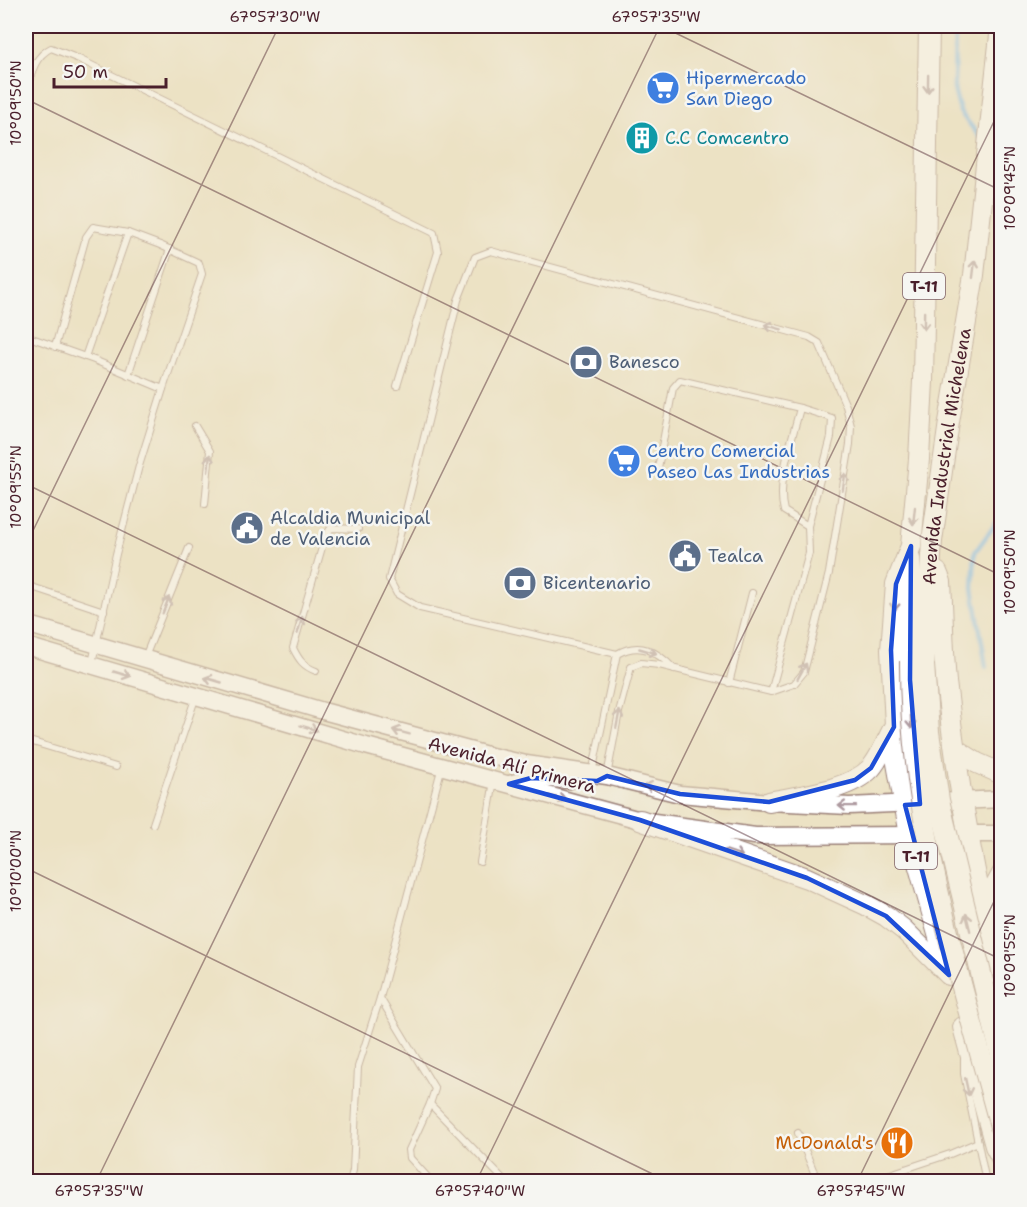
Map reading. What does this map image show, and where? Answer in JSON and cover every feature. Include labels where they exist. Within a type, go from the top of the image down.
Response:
[{"type":"main road","name":"Avenida Industrial Michelena","points":[[929,26],[923,381],[918,476],[910,546],[896,584],[891,650],[894,727],[897,763],[910,835],[995,1146],[1002,1159]]},
{"type":"main road","name":"Avenida Industrial Michelena","points":[[1001,26],[972,286],[939,486],[931,555],[941,582],[946,680],[967,834],[983,915],[995,942],[1002,991]]},
{"type":"main road","name":"T-11","points":[[910,546],[917,663],[939,800],[1002,1060]]},
{"type":"main road","name":"T-11","points":[[931,555],[917,663],[912,729],[920,800],[950,937],[1002,1130]]},
{"type":"main road","name":"Avenida Alí Primera","points":[[26,624],[323,711],[487,755],[526,764],[600,775],[680,794],[849,806],[1002,799]]},
{"type":"main road","name":"Avenida Alí Primera","points":[[26,646],[366,746],[639,820],[755,836],[1002,834]]},
{"type":"main road","points":[[769,802],[855,780],[871,768],[894,727]]},
{"type":"main road","points":[[956,749],[977,763],[1002,774]]},
{"type":"main road","points":[[502,782],[531,778],[597,782],[604,780],[600,775]]},
{"type":"main road","name":"T-11","points":[[639,820],[807,878],[866,905],[886,916],[904,930],[949,975]]},
{"type":"main road","points":[[983,915],[1002,874]]},
{"type":"lane","points":[[26,94],[33,68],[42,53],[51,48],[79,58],[434,234],[438,252],[397,386]]},
{"type":"lane","points":[[55,347],[86,237],[93,227],[128,233],[199,263],[202,274],[139,466],[116,554],[92,665]]},
{"type":"lane","points":[[85,357],[128,233]]},
{"type":"lane","points":[[128,375],[170,249]]},
{"type":"lane","points":[[600,775],[631,668],[641,663],[771,692],[794,684],[804,672],[829,573],[851,426],[846,406],[819,343],[809,337],[491,251],[475,257],[458,300],[389,579],[398,594],[420,608],[617,654],[628,648],[646,649],[661,656],[674,669]]},
{"type":"lane","points":[[26,336],[163,389]]},
{"type":"lane","points":[[658,468],[673,388],[680,380],[800,408],[832,418],[831,437],[808,526],[809,553],[771,692]]},
{"type":"lane","points":[[800,408],[788,454],[782,503],[784,511],[808,526]]},
{"type":"lane","points":[[195,426],[210,451],[205,504]]},
{"type":"lane","points":[[316,671],[306,667],[293,648],[325,537],[331,528],[358,529]]},
{"type":"lane","points":[[144,660],[189,548]]},
{"type":"lane","points":[[26,585],[104,611]]},
{"type":"lane","points":[[729,683],[752,593]]},
{"type":"lane","points":[[600,775],[617,654]]},
{"type":"lane","points":[[153,824],[196,695]]},
{"type":"lane","points":[[26,740],[116,767]]},
{"type":"lane","points":[[350,1182],[353,1170],[358,1067],[380,998],[442,766]]},
{"type":"lane","points":[[480,862],[502,782]]},
{"type":"lane","points":[[380,998],[435,1089],[409,1150],[410,1158],[432,1182]]},
{"type":"lane","name":"Avenida Industrial Michelena","points":[[964,1029],[964,1074],[986,1182]]},
{"type":"lane","points":[[430,1104],[506,1182]]},
{"type":"lane","points":[[798,1132],[818,1182]]},
{"type":"lane","points":[[866,1182],[950,1154],[978,1142]]},
{"type":"highlighted area","points":[[911,546],[910,680],[920,804],[905,805],[949,975],[886,916],[807,878],[640,820],[509,784],[531,778],[597,781],[607,776],[680,794],[769,802],[855,780],[871,768],[894,727],[891,650],[896,584]]},
{"type":"waterway","points":[[955,26],[954,89],[960,112],[983,141]]},
{"type":"waterway","points":[[994,155],[1002,164]]},
{"type":"waterway","points":[[986,667],[973,588],[975,552],[1002,515]]},
{"type":"place","name":"Hipermercado San Diego","points":[[663,88]]},
{"type":"place","name":"C.C Comcentro","points":[[642,138]]},
{"type":"place","name":"Banesco","points":[[586,362]]},
{"type":"place","name":"Centro Comercial Paseo Las Industrias","points":[[624,461]]},
{"type":"place","name":"Alcaldia Municipal de Valencia","points":[[247,528]]},
{"type":"place","name":"Tealca","points":[[685,556]]},
{"type":"place","name":"Bicentenario","points":[[520,583]]},
{"type":"place","name":"McDonald's","points":[[897,1143]]}]
